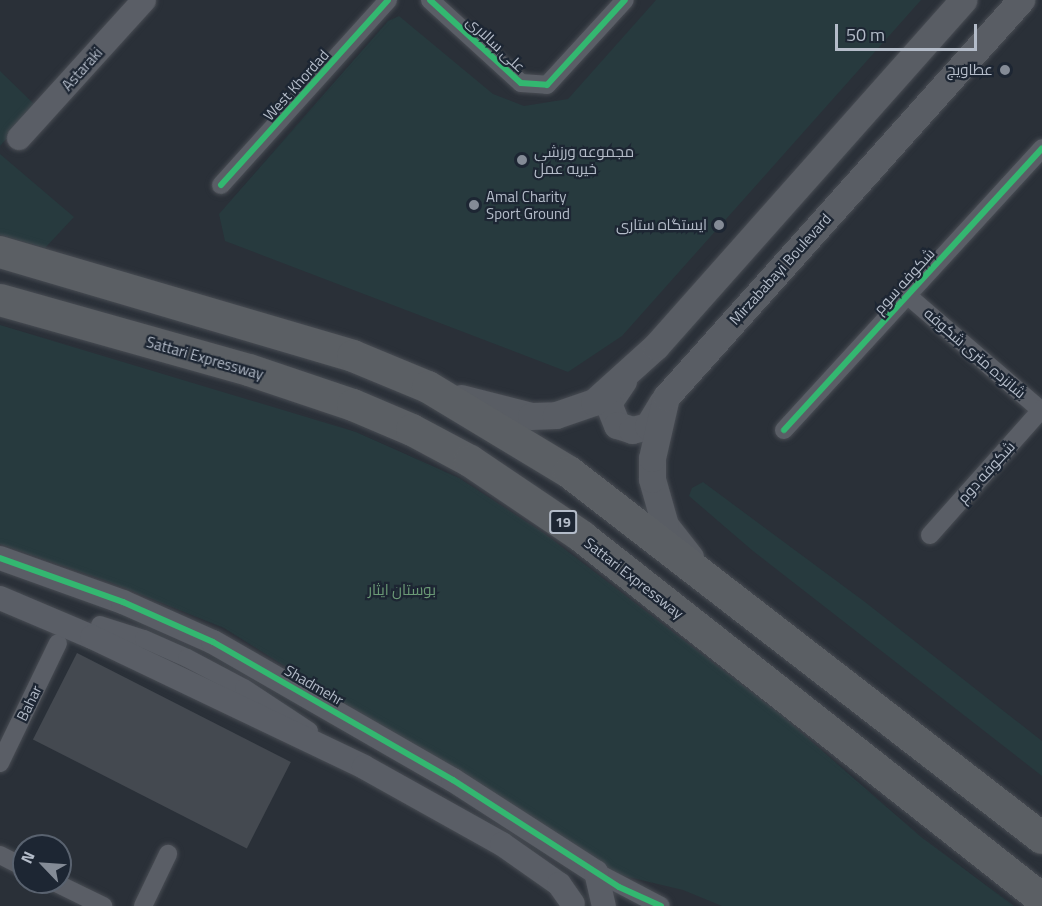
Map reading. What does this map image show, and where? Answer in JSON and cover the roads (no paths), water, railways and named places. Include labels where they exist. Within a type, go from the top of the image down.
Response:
[{"type":"highway","points":[[0,252],[353,356],[428,387],[569,472],[700,570],[1042,838]]},
{"type":"highway","name":"Sattari Expressway","points":[[0,300],[249,370],[343,402],[412,430],[470,461],[581,536],[1042,898]]},
{"type":"main road","points":[[666,397],[648,426],[640,430],[617,425],[609,412],[610,396],[963,0]]},
{"type":"main road","name":"Mirzababayi Boulevard","points":[[700,570],[665,525],[652,479],[652,458],[666,397],[1021,0]]},
{"type":"main road","points":[[428,387],[503,412],[531,416],[556,414],[594,402],[656,346]]},
{"type":"street","name":"Astaraki","points":[[20,138],[144,0]]},
{"type":"street","name":"West Khordad","points":[[221,185],[388,0]]},
{"type":"street","name":"علی سالاری","points":[[430,0],[521,83],[547,86],[625,0]]},
{"type":"street","name":"شکوفه سوم","points":[[784,430],[1042,148]]},
{"type":"street","name":"شانزده متری شکوفه","points":[[907,295],[1042,410]]},
{"type":"street","name":"شکوفه دوم","points":[[930,535],[1042,410]]},
{"type":"street","name":"Shadmehr","points":[[0,558],[123,602],[213,642],[453,780],[596,872]]},
{"type":"street","points":[[0,598],[92,637],[364,767],[502,844],[559,884],[573,905],[596,872]]},
{"type":"street","points":[[100,625],[144,639],[244,688],[364,767]]},
{"type":"street","name":"Bahar","points":[[0,763],[58,643]]},
{"type":"street","points":[[143,906],[168,854]]},
{"type":"street","points":[[596,872],[604,906]]},
{"type":"street","points":[[596,872],[619,887],[661,906]]},
{"type":"street","points":[[72,891],[103,906]]},
{"type":"place","name":"عطاویچ","points":[[1005,70]]},
{"type":"place","name":"مجموعه ورزشی خیریه عمل","points":[[522,160]]},
{"type":"place","name":"Amal Charity Sport Ground","points":[[474,205]]},
{"type":"place","name":"ایستگاه ستاری","points":[[719,225]]},
{"type":"park label","name":"بوستان ایثار","points":[[402,590]]}]
